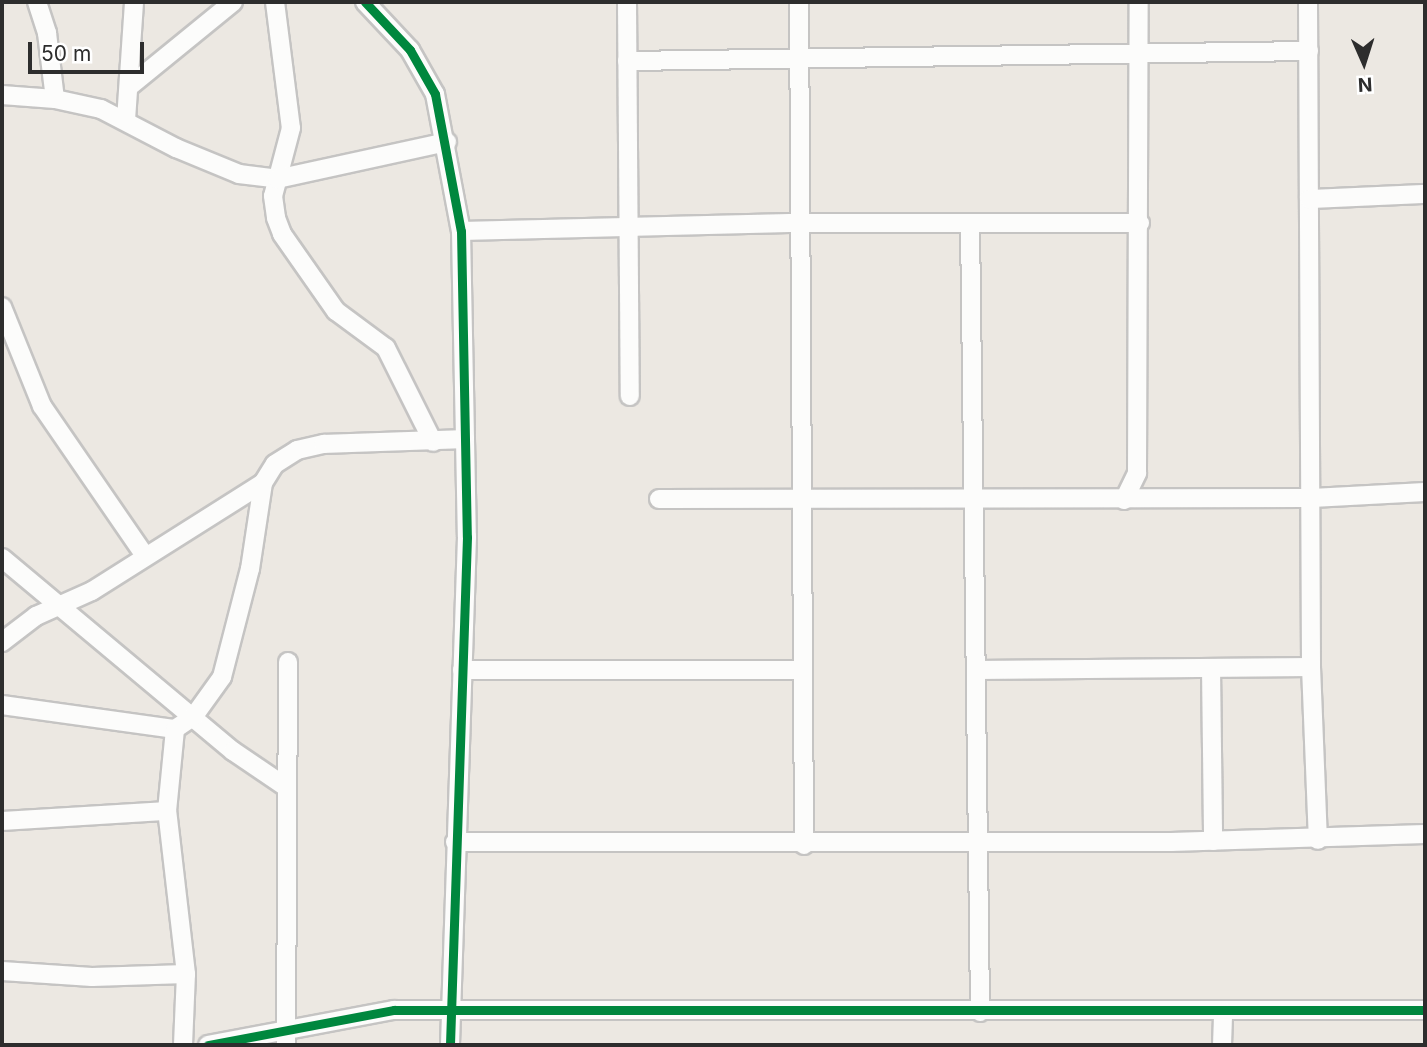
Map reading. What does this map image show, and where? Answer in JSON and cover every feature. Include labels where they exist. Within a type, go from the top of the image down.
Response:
[{"type":"street","points":[[37,2],[55,99]]},
{"type":"street","points":[[126,120],[134,2]]},
{"type":"street","points":[[130,86],[233,2]]},
{"type":"street","points":[[275,2],[291,128],[273,196],[282,234],[336,311],[386,348],[433,442]]},
{"type":"street","points":[[365,2],[410,50],[435,94],[447,142],[461,231],[465,439],[462,670],[450,1045]]},
{"type":"street","points":[[627,2],[626,226],[630,396]]},
{"type":"street","points":[[799,2],[804,845]]},
{"type":"street","points":[[1124,500],[1137,473],[1139,2]]},
{"type":"street","points":[[1308,2],[1311,667],[1318,840]]},
{"type":"street","points":[[627,61],[799,55],[1308,51]]},
{"type":"street","points":[[2,95],[55,99],[126,120],[176,148],[239,174],[277,179],[447,142]]},
{"type":"street","points":[[1309,199],[1425,194]]},
{"type":"street","points":[[461,231],[800,223],[1140,223]]},
{"type":"street","points":[[970,223],[980,1012]]},
{"type":"street","points":[[2,307],[42,406],[145,556]]},
{"type":"street","points":[[2,642],[36,615],[61,606],[262,483],[275,464],[297,450],[324,444],[465,439]]},
{"type":"street","points":[[1137,473],[1154,499]]},
{"type":"street","points":[[2,705],[175,729],[194,716],[222,677],[250,569],[262,483]]},
{"type":"street","points":[[659,499],[1124,500],[1312,498],[1425,492]]},
{"type":"street","points":[[2,558],[233,751],[286,787]]},
{"type":"street","points":[[286,1039],[288,662]]},
{"type":"street","points":[[976,670],[1311,667]]},
{"type":"street","points":[[1211,668],[1213,841]]},
{"type":"street","points":[[462,670],[802,670]]},
{"type":"street","points":[[175,729],[167,811],[186,974],[183,1045]]},
{"type":"street","points":[[2,821],[167,811]]},
{"type":"street","points":[[455,842],[804,845],[1318,840],[1425,834]]},
{"type":"street","points":[[2,971],[92,977],[186,974]]},
{"type":"street","points":[[208,1045],[286,1039],[357,1014],[450,1011],[1425,1010]]},
{"type":"street","points":[[1222,1045],[1223,1011]]},
{"type":"cycle path","points":[[365,2],[410,50],[435,94],[461,231],[467,537],[450,1045]]},
{"type":"cycle path","points":[[208,1045],[394,1010],[1425,1010]]}]
